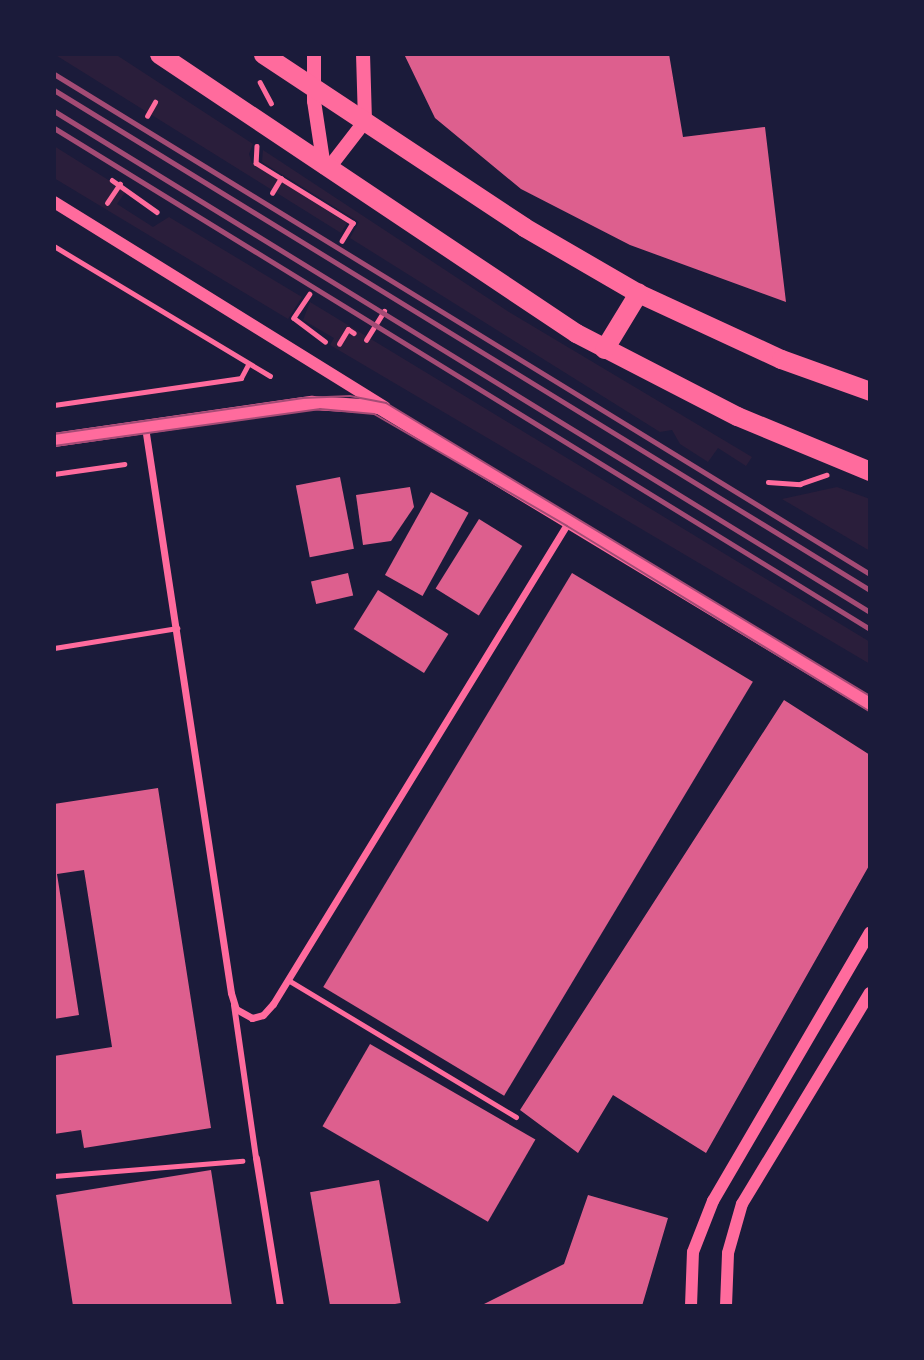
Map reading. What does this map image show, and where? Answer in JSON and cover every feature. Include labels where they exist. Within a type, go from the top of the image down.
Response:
[{"type":"highway","points":[[159,54],[512,293],[604,349],[737,416],[870,471]]},
{"type":"highway","points":[[263,54],[523,227],[638,293],[781,359],[869,390]]},
{"type":"highway","points":[[604,349],[638,293]]},
{"type":"main road","points":[[314,54],[313,87],[326,168]]},
{"type":"main road","points":[[326,168],[365,121],[363,54]]},
{"type":"main road","points":[[54,440],[334,402],[379,407],[406,420],[870,704]]},
{"type":"street","points":[[54,202],[406,420]]},
{"type":"street","points":[[145,427],[280,1306]]},
{"type":"street","points":[[234,1005],[247,1016],[263,1015],[288,980],[570,520]]},
{"type":"street","points":[[691,1306],[693,1252],[713,1201],[870,932]]},
{"type":"street","points":[[726,1306],[728,1254],[742,1204],[870,993]]},
{"type":"lane","points":[[54,648],[177,628]]},
{"type":"lane","points":[[288,980],[516,1117]]},
{"type":"path","points":[[260,82],[272,105]]},
{"type":"path","points":[[146,116],[155,102]]},
{"type":"path","points":[[257,146],[256,163],[353,223],[342,241]]},
{"type":"path","points":[[272,193],[281,178]]},
{"type":"path","points":[[112,180],[157,212]]},
{"type":"path","points":[[107,203],[119,186]]},
{"type":"path","points":[[54,246],[270,376]]},
{"type":"path","points":[[310,294],[293,318],[325,341]]},
{"type":"path","points":[[366,340],[384,311]]},
{"type":"path","points":[[338,344],[348,329],[354,333]]},
{"type":"path","points":[[54,405],[241,378],[248,365]]},
{"type":"path","points":[[54,474],[124,464]]},
{"type":"path","points":[[768,482],[800,484],[817,479]]},
{"type":"path","points":[[54,1175],[256,1158]]},
{"type":"shaded area","points":[[54,54],[115,54],[253,144],[249,154],[252,163],[347,223],[341,233]]},
{"type":"shaded area","points":[[54,146],[126,191],[117,204],[153,227],[169,217],[302,297],[288,319],[54,178]]},
{"type":"shaded area","points":[[263,150],[509,312],[752,457],[746,466],[718,448],[708,462],[680,444],[672,430],[660,432],[350,238],[359,222],[262,162]]},
{"type":"shaded area","points":[[310,302],[870,642],[870,664],[330,345],[334,338],[303,320]]},
{"type":"shaded area","points":[[837,487],[870,499],[870,551],[782,499]]},
{"type":"building","points":[[404,54],[669,54],[683,137],[765,127],[786,302],[630,245],[521,189],[435,118]]},
{"type":"building","points":[[340,477],[354,549],[310,557],[296,486]]},
{"type":"building","points":[[410,487],[414,507],[391,541],[363,545],[356,495]]},
{"type":"building","points":[[431,492],[469,513],[423,596],[385,575]]},
{"type":"building","points":[[479,519],[522,546],[479,616],[436,589]]},
{"type":"building","points":[[348,573],[353,595],[316,604],[311,582]]},
{"type":"building","points":[[572,573],[753,682],[504,1096],[323,987]]},
{"type":"building","points":[[378,590],[448,634],[424,673],[354,629]]},
{"type":"building","points":[[784,700],[870,755],[870,864],[706,1153],[613,1095],[578,1153],[520,1110]]},
{"type":"building","points":[[158,788],[211,1128],[84,1148],[81,1130],[54,1134],[54,1056],[112,1047],[84,870],[57,874],[79,1015],[54,1019],[54,804]]},
{"type":"building","points":[[370,1044],[535,1140],[488,1222],[322,1126]]},
{"type":"building","points":[[211,1170],[232,1306],[73,1306],[56,1195]]},
{"type":"building","points":[[379,1180],[401,1303],[384,1306],[330,1306],[310,1192]]},
{"type":"building","points":[[588,1195],[668,1218],[642,1306],[480,1306],[564,1264]]},
{"type":"tram line","points":[[54,434],[303,398],[350,396],[386,403],[870,696]]},
{"type":"tram line","points":[[54,446],[320,409],[374,414],[567,526],[870,712]]},
{"type":"railway","points":[[54,74],[870,574]]},
{"type":"railway","points":[[54,90],[870,590]]},
{"type":"railway","points":[[54,111],[870,612]]},
{"type":"railway","points":[[54,128],[870,629]]}]
